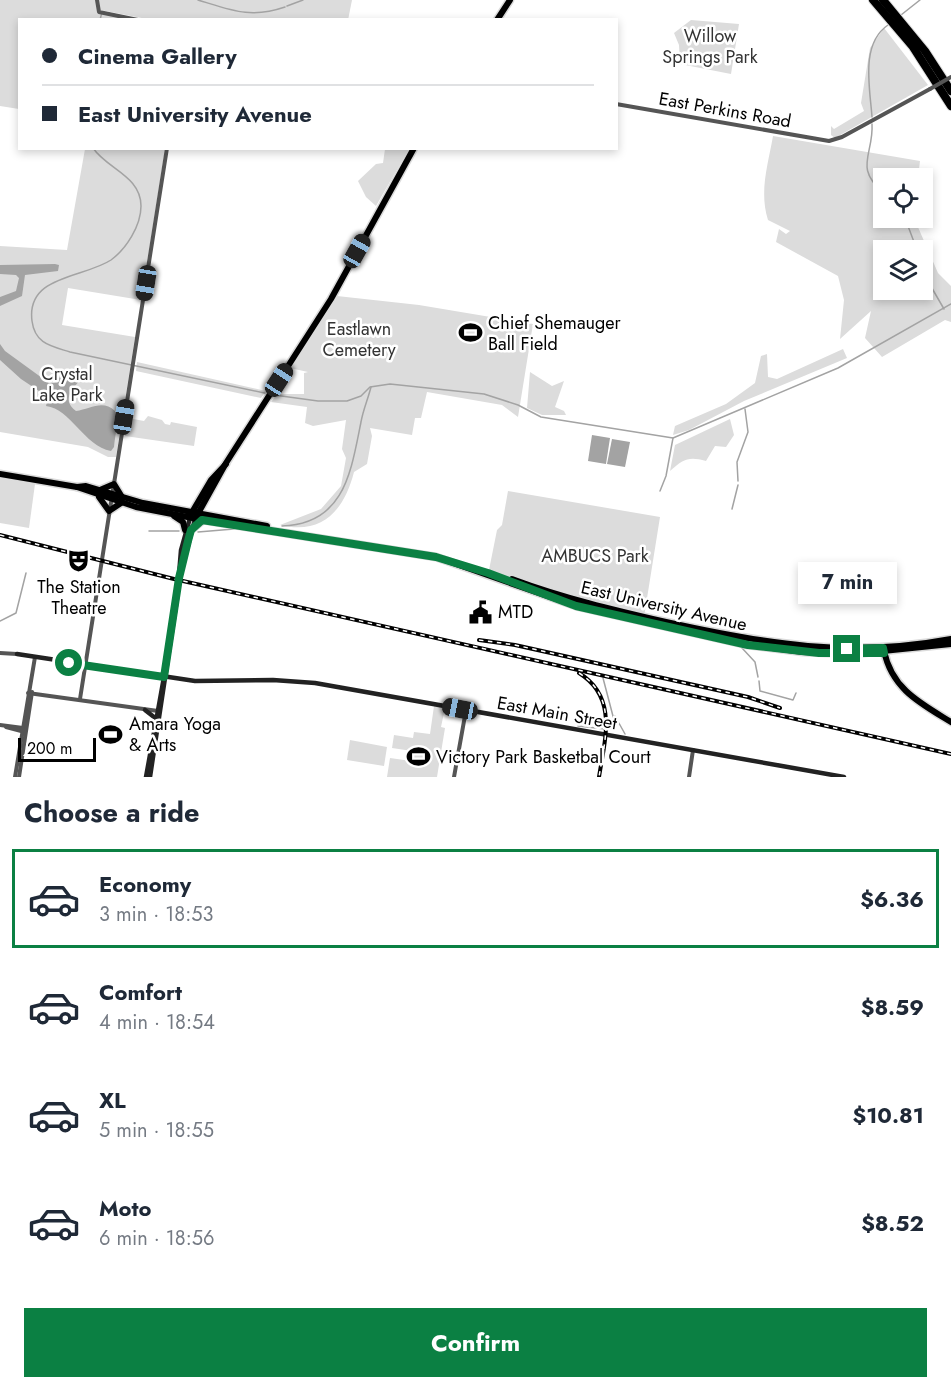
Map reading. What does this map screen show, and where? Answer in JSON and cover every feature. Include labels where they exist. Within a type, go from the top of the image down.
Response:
[{"type":"highway","points":[[873,0],[913,47],[951,106]]},
{"type":"highway","points":[[883,0],[925,51],[951,91]]},
{"type":"main road","points":[[498,18],[510,0]]},
{"type":"main road","points":[[193,515],[330,299],[413,150]]},
{"type":"main road","points":[[149,767],[188,530],[193,515],[216,473],[226,463]]},
{"type":"main road","name":"East University Avenue","points":[[0,474],[77,487],[171,513],[212,516],[276,530]]},
{"type":"main road","points":[[114,484],[122,500],[109,511],[99,493],[114,484]]},
{"type":"main road","name":"East University Avenue","points":[[122,500],[193,515],[202,520],[440,558],[576,606],[732,642],[803,652],[884,650]]},
{"type":"main road","points":[[202,504],[212,516]]},
{"type":"main road","points":[[171,513],[183,522],[188,530]]},
{"type":"main road","points":[[188,530],[202,520]]},
{"type":"main road","points":[[884,650],[951,639]]},
{"type":"main road","points":[[884,650],[897,651],[951,644]]},
{"type":"main road","points":[[884,650],[887,664],[902,690],[951,722]]},
{"type":"main road","points":[[887,664],[897,651]]},
{"type":"main road","name":"East Main Street","points":[[17,654],[199,682],[252,680],[306,682],[844,777]]},
{"type":"main road","points":[[145,710],[155,719]]},
{"type":"main road","points":[[148,777],[158,711]]},
{"type":"street","points":[[97,0],[96,8],[104,13],[128,18]]},
{"type":"street","name":"East Perkins Road","points":[[618,104],[829,141],[842,137],[951,77]]},
{"type":"street","points":[[81,699],[167,150]]},
{"type":"street","points":[[0,653],[17,654]]},
{"type":"street","points":[[17,777],[35,657]]},
{"type":"street","points":[[30,693],[158,711]]},
{"type":"street","points":[[454,777],[465,710]]},
{"type":"street","points":[[3,726],[25,730]]},
{"type":"street","points":[[688,777],[693,750]]},
{"type":"green space","points":[[0,0],[97,0],[97,11],[128,18],[18,18],[18,109],[0,106]]},
{"type":"green space","points":[[98,0],[352,0],[348,18],[142,18],[100,10]]},
{"type":"green space","name":"Willow Springs Park","points":[[691,20],[739,24],[731,74],[680,64],[679,45],[674,33]]},
{"type":"green space","points":[[884,28],[928,85],[835,138],[831,135],[831,126],[834,129],[864,111],[861,103],[870,48]]},
{"type":"green space","points":[[773,136],[920,161],[919,168],[873,168],[873,228],[918,228],[924,240],[873,240],[873,300],[933,300],[933,262],[938,273],[951,286],[951,322],[945,320],[882,357],[865,338],[871,311],[840,339],[844,300],[838,276],[776,242],[779,229],[786,234],[790,231],[768,220],[764,199]]},
{"type":"green space","name":"Crystal Lake Park","points":[[85,150],[165,150],[141,300],[68,288],[62,325],[135,337],[116,457],[108,457],[88,447],[0,432],[0,246],[67,250]]},
{"type":"green space","points":[[385,150],[408,150],[376,206],[366,197],[358,181],[376,164],[383,163]]},
{"type":"green space","name":"Eastlawn Cemetery","points":[[337,296],[419,305],[533,324],[518,417],[502,405],[427,392],[421,418],[415,418],[412,435],[370,428],[372,436],[367,464],[354,472],[344,498],[329,517],[308,526],[280,525],[321,509],[341,486],[346,458],[342,449],[346,420],[313,426],[305,423],[307,407],[271,402],[277,394],[304,394],[304,373],[308,372],[290,368]]},
{"type":"green space","points":[[843,349],[847,358],[744,401],[689,430],[673,435],[675,426],[726,404],[755,383],[761,356],[767,354],[768,377],[777,379]]},
{"type":"green space","points":[[137,362],[266,391],[261,398],[136,371]]},
{"type":"green space","points":[[530,372],[552,386],[564,381],[555,407],[564,411],[566,415],[542,415],[527,408]]},
{"type":"green space","points":[[148,416],[162,420],[165,424],[170,425],[171,422],[197,427],[194,446],[125,436],[128,418],[144,421]]},
{"type":"green space","points":[[730,419],[734,435],[726,447],[715,446],[706,461],[686,460],[670,471],[675,445]]},
{"type":"green space","points":[[0,478],[35,484],[29,528],[0,523]]},
{"type":"green space","name":"AMBUCS Park","points":[[508,491],[660,517],[644,617],[537,588],[489,570],[497,530],[502,525]]},
{"type":"green space","points":[[434,706],[445,708],[441,727],[445,728],[437,777],[387,777],[390,758],[411,761],[412,751],[392,748],[394,735],[413,738],[414,732],[430,734]]},
{"type":"green space","points":[[350,740],[387,747],[384,766],[347,760]]},
{"type":"shaded area","points":[[0,265],[59,265],[58,271],[25,275],[22,296],[0,306],[0,297],[16,291],[19,278],[16,275],[0,274]]},
{"type":"shaded area","points":[[0,344],[5,351],[49,383],[54,383],[67,370],[79,372],[80,380],[69,395],[69,403],[76,411],[101,405],[115,411],[117,420],[114,447],[111,451],[101,448],[63,414],[46,406],[48,397],[21,379],[0,360]]},
{"type":"shaded area","points":[[592,435],[610,438],[606,464],[588,461]]},
{"type":"shaded area","points":[[612,439],[630,442],[625,467],[607,464]]},
{"type":"waterway","points":[[198,0],[231,10],[251,13],[273,11],[285,7]]},
{"type":"waterway","points":[[287,6],[303,0]]},
{"type":"waterway","points":[[901,15],[920,0]]},
{"type":"waterway","points":[[100,18],[102,12]]},
{"type":"waterway","points":[[872,117],[869,80],[870,55],[873,43],[888,25]]},
{"type":"waterway","points":[[872,124],[867,168],[873,181]]},
{"type":"waterway","points":[[95,150],[135,187],[140,196],[141,206],[138,221],[127,243],[111,260],[59,280],[47,286],[38,295],[33,306],[32,321],[37,335],[45,343],[70,352],[269,394]]},
{"type":"waterway","points":[[909,228],[913,240]]},
{"type":"waterway","points":[[933,290],[944,309]]},
{"type":"waterway","points":[[274,395],[318,401],[347,401],[361,396],[370,387],[390,384],[484,394],[518,405],[541,417],[673,438],[838,368],[951,304]]},
{"type":"waterway","points":[[282,526],[303,523],[320,516],[341,492],[353,459],[371,387]]},
{"type":"waterway","points":[[738,481],[737,462],[748,432],[745,409]]},
{"type":"waterway","points":[[660,491],[666,476],[673,438]]},
{"type":"waterway","points":[[732,509],[738,485]]},
{"type":"waterway","points":[[198,532],[234,529]]},
{"type":"waterway","points":[[149,531],[179,531]]},
{"type":"waterway","points":[[0,621],[16,613],[26,573]]},
{"type":"waterway","points":[[742,648],[755,662],[758,677]]},
{"type":"waterway","points":[[603,678],[614,720],[614,727],[609,729]]},
{"type":"waterway","points":[[759,681],[760,691],[793,700],[796,693]]},
{"type":"waterway","points":[[615,716],[625,734]]},
{"type":"waterway","points":[[578,726],[605,729]]},
{"type":"railway","points":[[0,535],[174,579],[951,754]]},
{"type":"railway","points":[[479,640],[515,645],[748,697],[780,708]]},
{"type":"railway","points":[[579,673],[591,683],[604,706],[606,734],[599,777]]},
{"type":"place","name":"Chief Shemauger Ball Field","points":[[470,333]]},
{"type":"place","name":"The Station Theatre","points":[[79,561]]},
{"type":"place","name":"MTD","points":[[480,612]]},
{"type":"place","name":"Amara Yoga & Arts","points":[[111,734]]},
{"type":"place","name":"Victory Park Basketbal Court","points":[[418,757]]},
{"type":"route","points":[[69,663],[164,677],[179,578],[191,530],[202,520],[436,557],[488,573],[536,593],[576,606],[748,645],[819,653],[884,653],[883,648],[847,649]]}]
